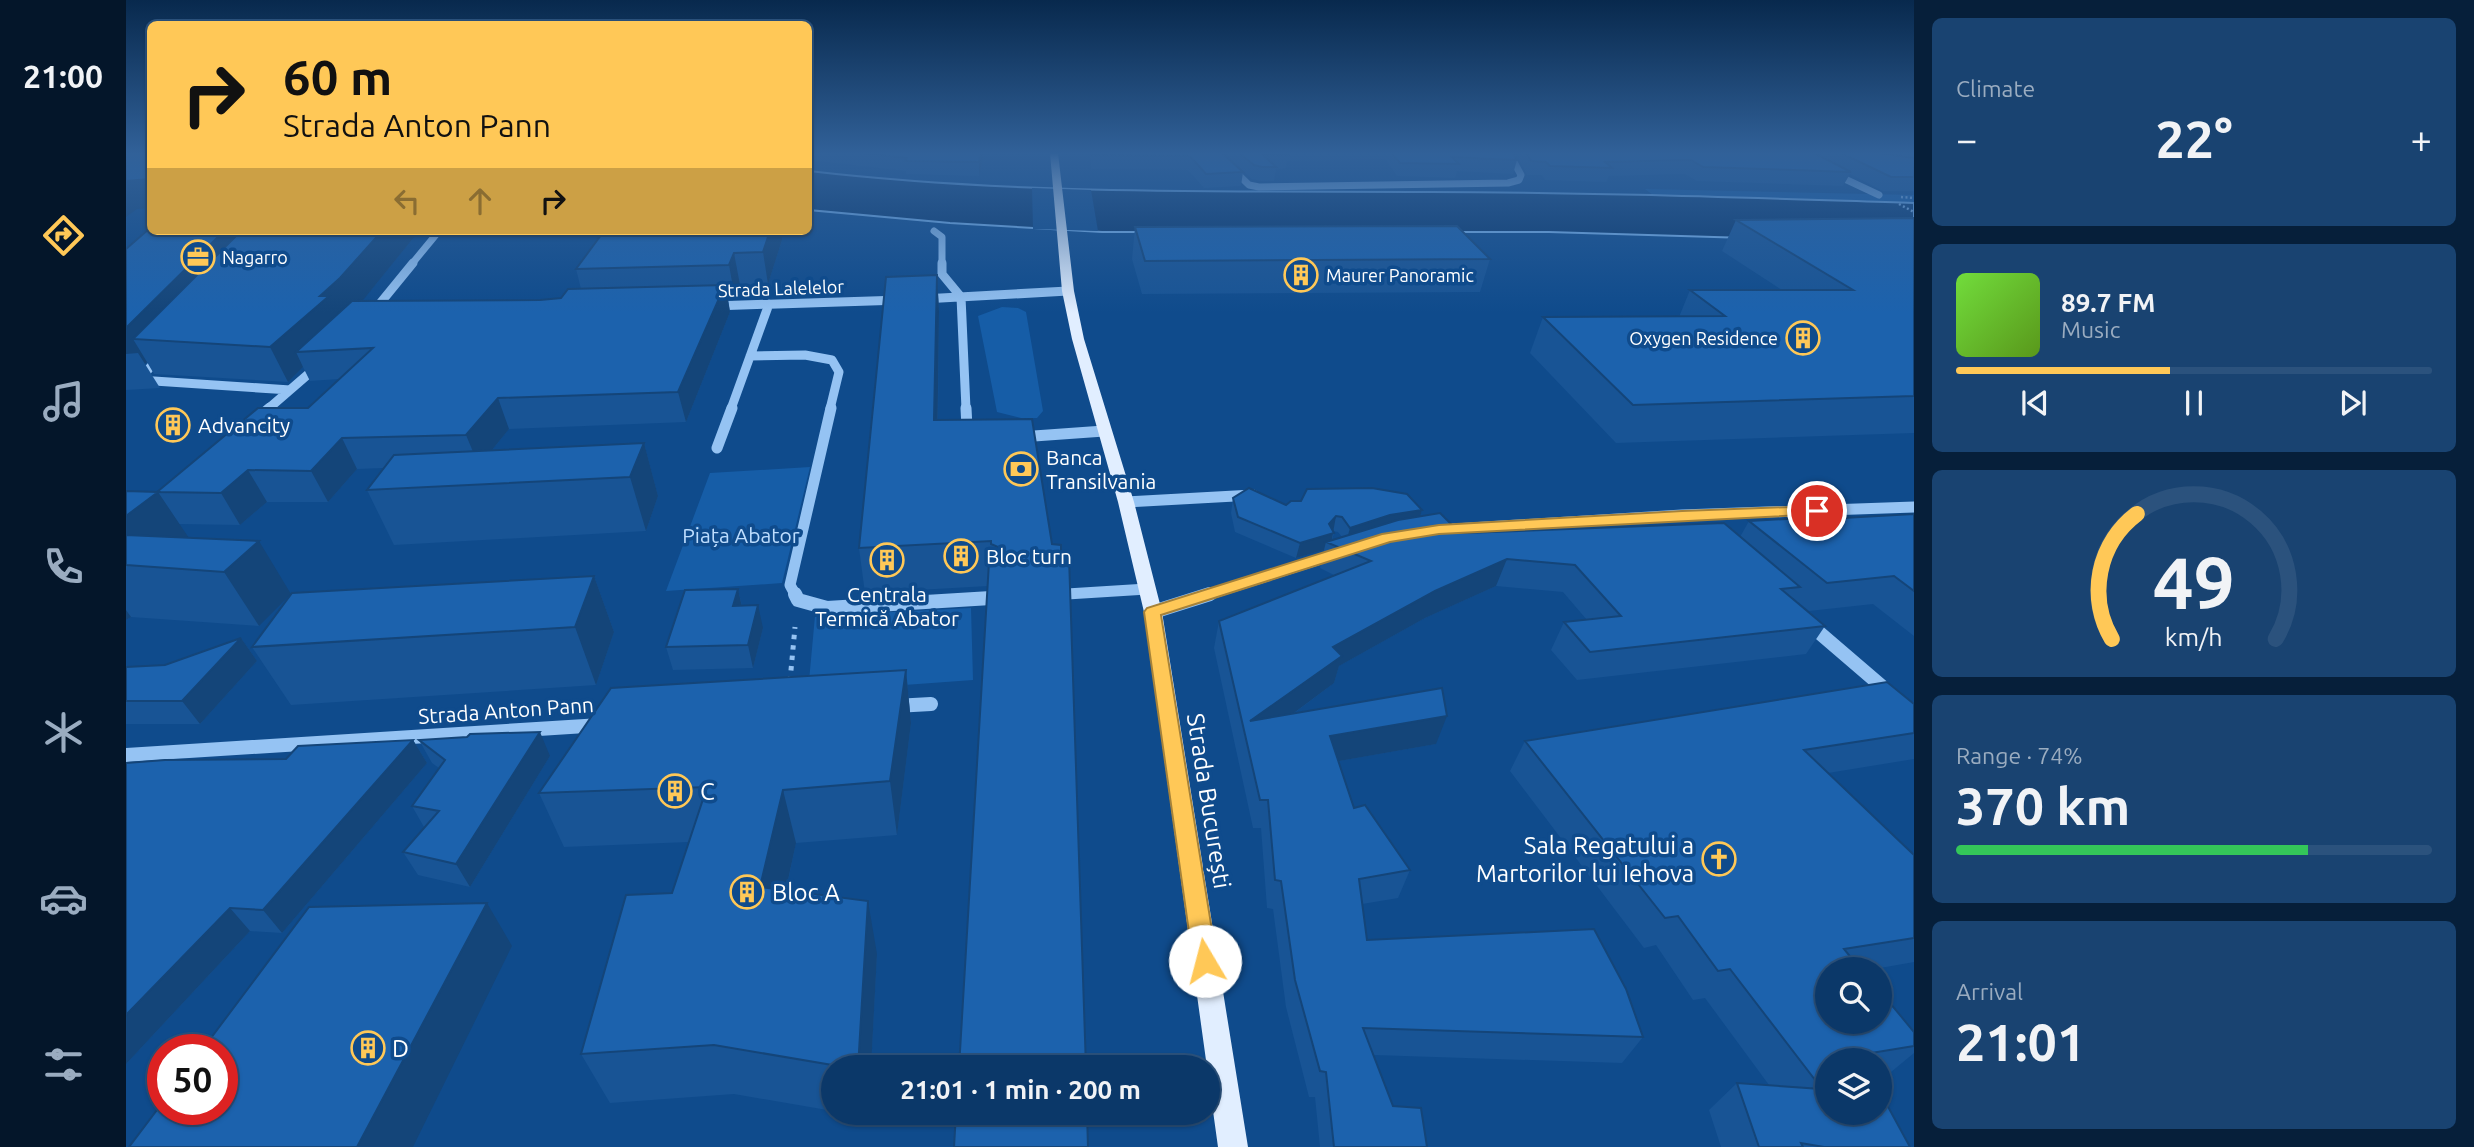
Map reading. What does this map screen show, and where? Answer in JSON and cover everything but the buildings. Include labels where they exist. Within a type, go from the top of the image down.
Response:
[{"type":"main road","points":[[1060,207],[1068,291],[1150,600]]},
{"type":"main road","name":"Strada București","points":[[1150,600],[1233,1147]]},
{"type":"street","points":[[934,231],[942,237],[942,274],[961,298],[967,428],[978,438]]},
{"type":"street","points":[[382,315],[366,320],[436,235]]},
{"type":"street","name":"Strada Lalelelor","points":[[702,306],[961,298],[1068,291]]},
{"type":"street","points":[[717,448],[769,304]]},
{"type":"street","points":[[166,351],[139,380],[290,390]]},
{"type":"street","points":[[248,427],[329,356]]},
{"type":"street","points":[[1012,437],[1104,431]]},
{"type":"street","points":[[1126,502],[1251,494],[1261,498]]},
{"type":"street","points":[[1426,531],[1682,515],[1914,507]]},
{"type":"street","points":[[1682,515],[1703,533]]},
{"type":"street","points":[[1067,594],[1150,600],[1349,550],[1334,539]]},
{"type":"street","points":[[1798,615],[1914,714]]},
{"type":"street","points":[[878,707],[931,704]]},
{"type":"street","name":"Strada Anton Pann","points":[[126,755],[622,723]]},
{"type":"lane","points":[[750,356],[805,355],[832,360],[839,372],[790,585],[798,600],[828,608],[991,598]]},
{"type":"path","points":[[789,684],[798,600]]},
{"type":"green space","points":[[1002,307],[1018,308],[1026,312],[1043,411],[1037,418],[1021,418],[997,412],[978,316]]},
{"type":"green space","name":"Piața Abator","points":[[810,467],[782,583],[666,591],[710,473]]},
{"type":"green space","points":[[971,608],[973,680],[808,692],[815,616]]},
{"type":"shaded area","points":[[812,207],[1914,207],[1914,243],[1549,232],[1102,232],[950,223],[812,210]]},
{"type":"pier","points":[[1032,207],[1094,207],[1098,231],[1033,229]]},
{"type":"place","name":"Nagarro","points":[[198,257]]},
{"type":"place","name":"Maurer Panoramic","points":[[1301,275]]},
{"type":"place","name":"Oxygen Residence","points":[[1803,338]]},
{"type":"place","name":"Advancity","points":[[173,425]]},
{"type":"place","name":"Banca Transilvania","points":[[1021,469]]},
{"type":"place","name":"Bloc turn","points":[[961,556]]},
{"type":"place","name":"Centrala Termică Abator","points":[[887,560]]},
{"type":"place","name":"C","points":[[675,791]]},
{"type":"place","name":"Sala Regatului a Martorilor lui Iehova","points":[[1719,859]]},
{"type":"place","name":"Bloc A","points":[[747,892]]},
{"type":"place","name":"D","points":[[368,1048]]},
{"type":"route","points":[[1205,961],[1153,612],[1388,538],[1439,529],[1682,515],[1817,511]]}]
